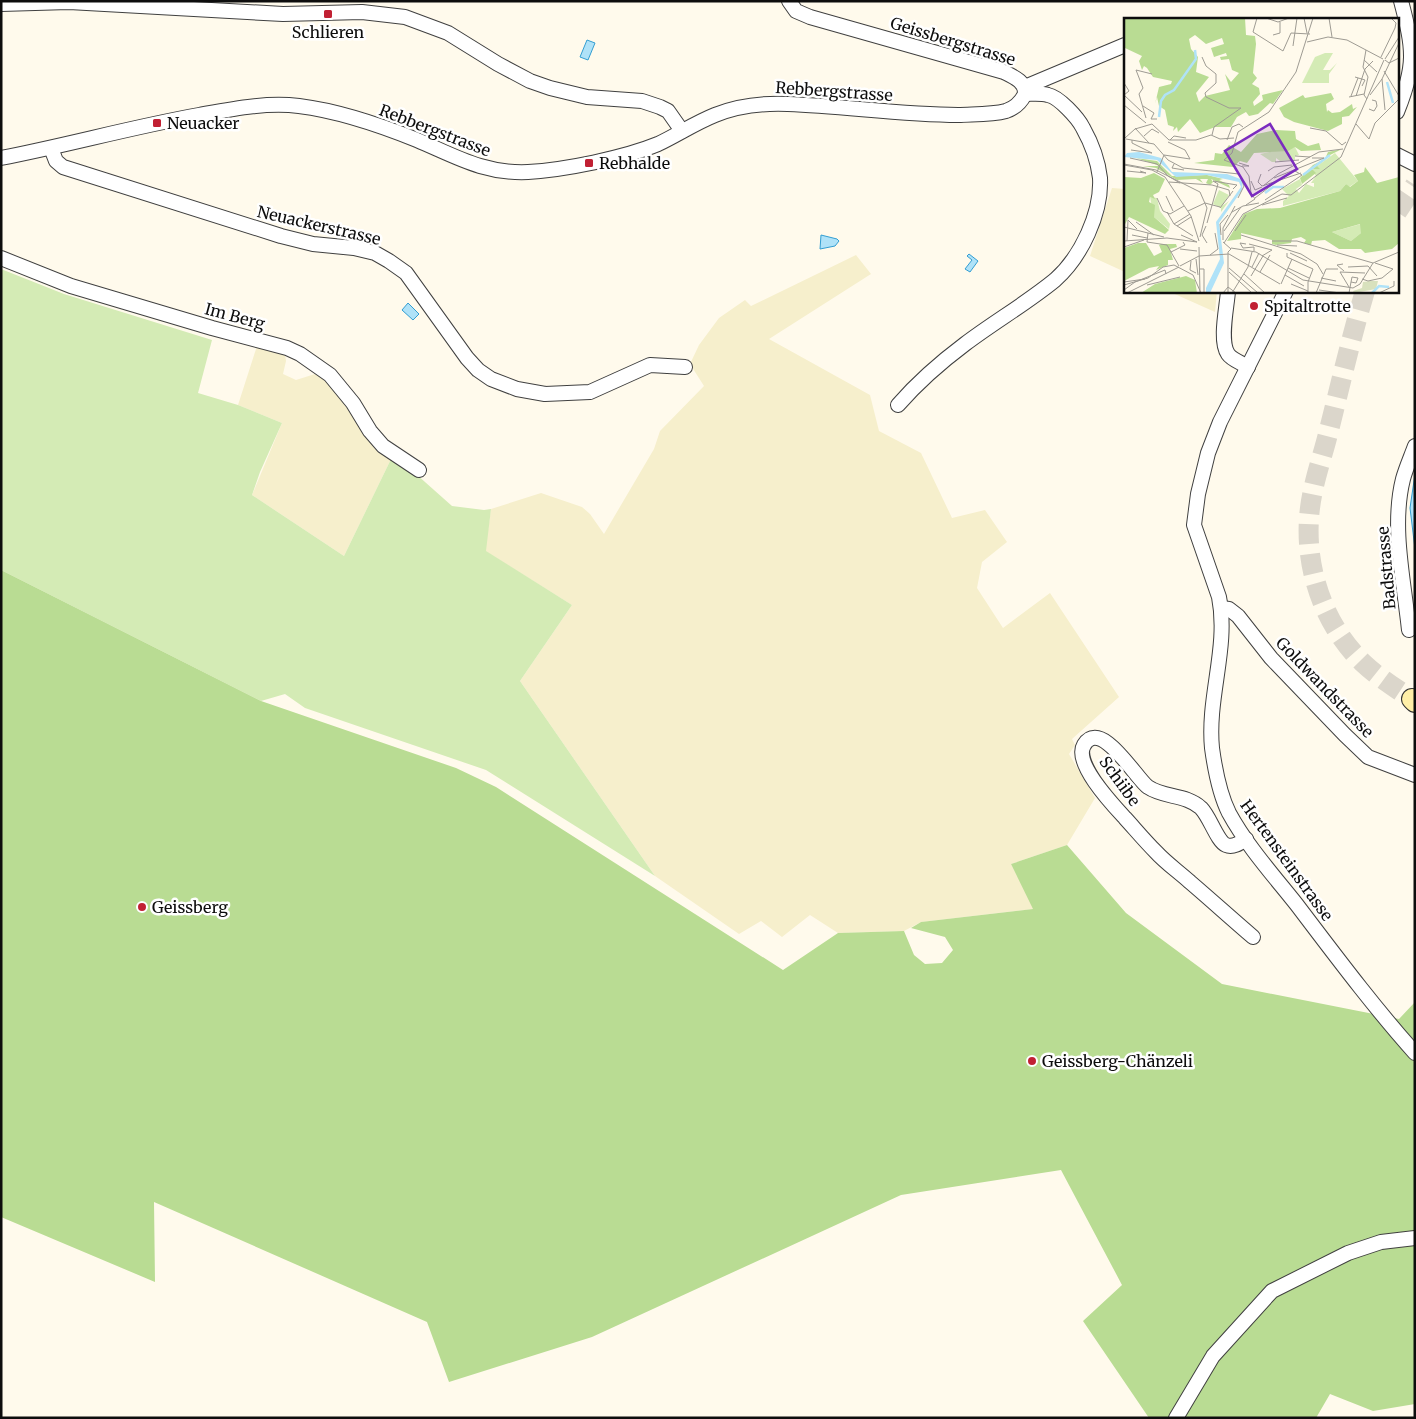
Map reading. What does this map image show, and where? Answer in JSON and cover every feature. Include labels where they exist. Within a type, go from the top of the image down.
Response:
[{"type":"street","name":"Geissbergstrasse","points":[[789,1],[796,11],[810,17],[1004,72],[1020,81],[1025,91]]},
{"type":"street","points":[[1398,110],[1410,86],[1414,65],[1414,47],[1401,1]]},
{"type":"street","points":[[1,4],[69,2],[283,14],[362,12],[405,17],[448,33],[498,64],[550,88],[587,97],[642,102],[660,107],[668,111],[682,131]]},
{"type":"street","name":"Rebbergstrasse","points":[[1,158],[154,123],[229,110],[279,104],[320,110],[377,126],[489,170],[530,172],[593,162],[644,148],[716,114],[766,104],[802,104],[912,114],[972,114],[1005,111],[1018,105],[1025,91],[1124,45]]},
{"type":"street","points":[[898,405],[914,387],[965,344],[1055,280],[1076,257],[1091,226],[1100,180],[1097,160],[1090,140],[1082,125],[1055,98],[1047,94],[1025,91]]},
{"type":"street","name":"Neuackerstrasse","points":[[51,148],[56,161],[63,167],[281,236],[313,244],[354,248],[375,253],[406,273],[467,358],[478,370],[504,385],[545,394],[590,392],[650,365],[685,367]]},
{"type":"street","points":[[1398,156],[1415,164]]},
{"type":"street","name":"Im Berg","points":[[1,258],[71,286],[287,348],[300,354],[330,375],[353,403],[370,431],[383,446],[419,470]]},
{"type":"street","points":[[1228,292],[1224,346],[1230,357],[1248,367]]},
{"type":"street","name":"Hertensteinstrasse","points":[[1286,292],[1212,440],[1203,471],[1194,515],[1196,533],[1219,597],[1221,608],[1222,639],[1212,712],[1212,746],[1216,774],[1230,814],[1246,839],[1375,1007],[1415,1053]]},
{"type":"street","name":"Badstrasse","points":[[1409,630],[1398,536],[1399,507],[1403,480],[1415,446]]},
{"type":"street","name":"Goldwandstrasse","points":[[1221,608],[1229,609],[1238,616],[1271,658],[1344,735],[1368,757],[1415,775]]},
{"type":"street","name":"Schiibe","points":[[1246,839],[1234,846],[1228,846],[1220,842],[1212,823],[1195,803],[1148,787],[1118,752],[1099,739],[1092,739],[1086,742],[1082,748],[1082,757],[1088,771],[1105,796],[1157,853],[1253,937]]},
{"type":"street","points":[[1176,1418],[1213,1356],[1272,1291],[1348,1253],[1381,1242],[1415,1238]]},
{"type":"shaded area","points":[[1112,188],[1124,189],[1124,272],[1090,256]]},
{"type":"shaded area","points":[[856,255],[871,274],[769,339],[870,395],[879,431],[921,453],[952,518],[985,510],[1007,542],[982,562],[977,588],[1003,628],[1050,593],[1119,697],[1072,739],[1075,745],[1069,754],[1095,798],[1067,845],[1011,864],[1034,909],[921,922],[904,931],[838,933],[810,915],[782,937],[761,921],[739,934],[655,876],[520,681],[572,605],[485,551],[491,509],[541,493],[582,507],[590,514],[604,534],[654,449],[660,431],[704,386],[690,364],[699,345],[719,318],[745,300],[751,306]]},
{"type":"shaded area","points":[[1170,292],[1217,292],[1215,312]]},
{"type":"shaded area","points":[[257,346],[285,354],[286,361],[283,374],[296,380],[315,374],[333,386],[373,445],[392,457],[344,556],[252,495],[282,423],[238,405]]},
{"type":"green space","points":[[1,269],[64,294],[212,340],[198,393],[238,405],[282,423],[252,495],[344,556],[392,457],[416,474],[452,506],[484,510],[491,509],[486,551],[572,605],[520,681],[655,876],[486,770],[305,708],[285,694],[261,701],[1,570]]},
{"type":"green space","points":[[1,570],[261,701],[456,768],[496,787],[783,970],[838,933],[904,931],[914,955],[925,964],[942,963],[953,950],[945,937],[911,928],[921,922],[1033,909],[1011,864],[1067,845],[1126,913],[1222,984],[1399,1019],[1415,1002],[1415,1404],[1373,1411],[1330,1394],[1316,1418],[1149,1418],[1083,1321],[1122,1285],[1061,1170],[901,1195],[592,1337],[449,1382],[427,1322],[154,1202],[155,1282],[1,1217]]},
{"type":"water","points":[[587,40],[595,43],[588,60],[580,57]]},
{"type":"water","points":[[821,235],[839,241],[835,246],[820,249]]},
{"type":"water","points":[[969,254],[978,261],[970,272],[965,269],[972,260],[967,256]]},
{"type":"water","points":[[408,303],[419,314],[413,320],[402,310]]},
{"type":"water","points":[[1415,474],[1415,549],[1410,508]]},
{"type":"tunnel","points":[[1398,210],[1415,185]]},
{"type":"tunnel","points":[[1365,292],[1313,489],[1310,508],[1310,550],[1318,592],[1336,630],[1363,663],[1412,699]]},
{"type":"place","name":"Schlieren","points":[[328,14]]},
{"type":"place","name":"Neuacker","points":[[157,123]]},
{"type":"place","name":"Rebhalde","points":[[589,163]]},
{"type":"place","name":"Spitaltrotte","points":[[1254,306]]},
{"type":"place","name":"Geissberg","points":[[142,907]]},
{"type":"place","name":"Geissberg-Chänzeli","points":[[1032,1061]]}]
